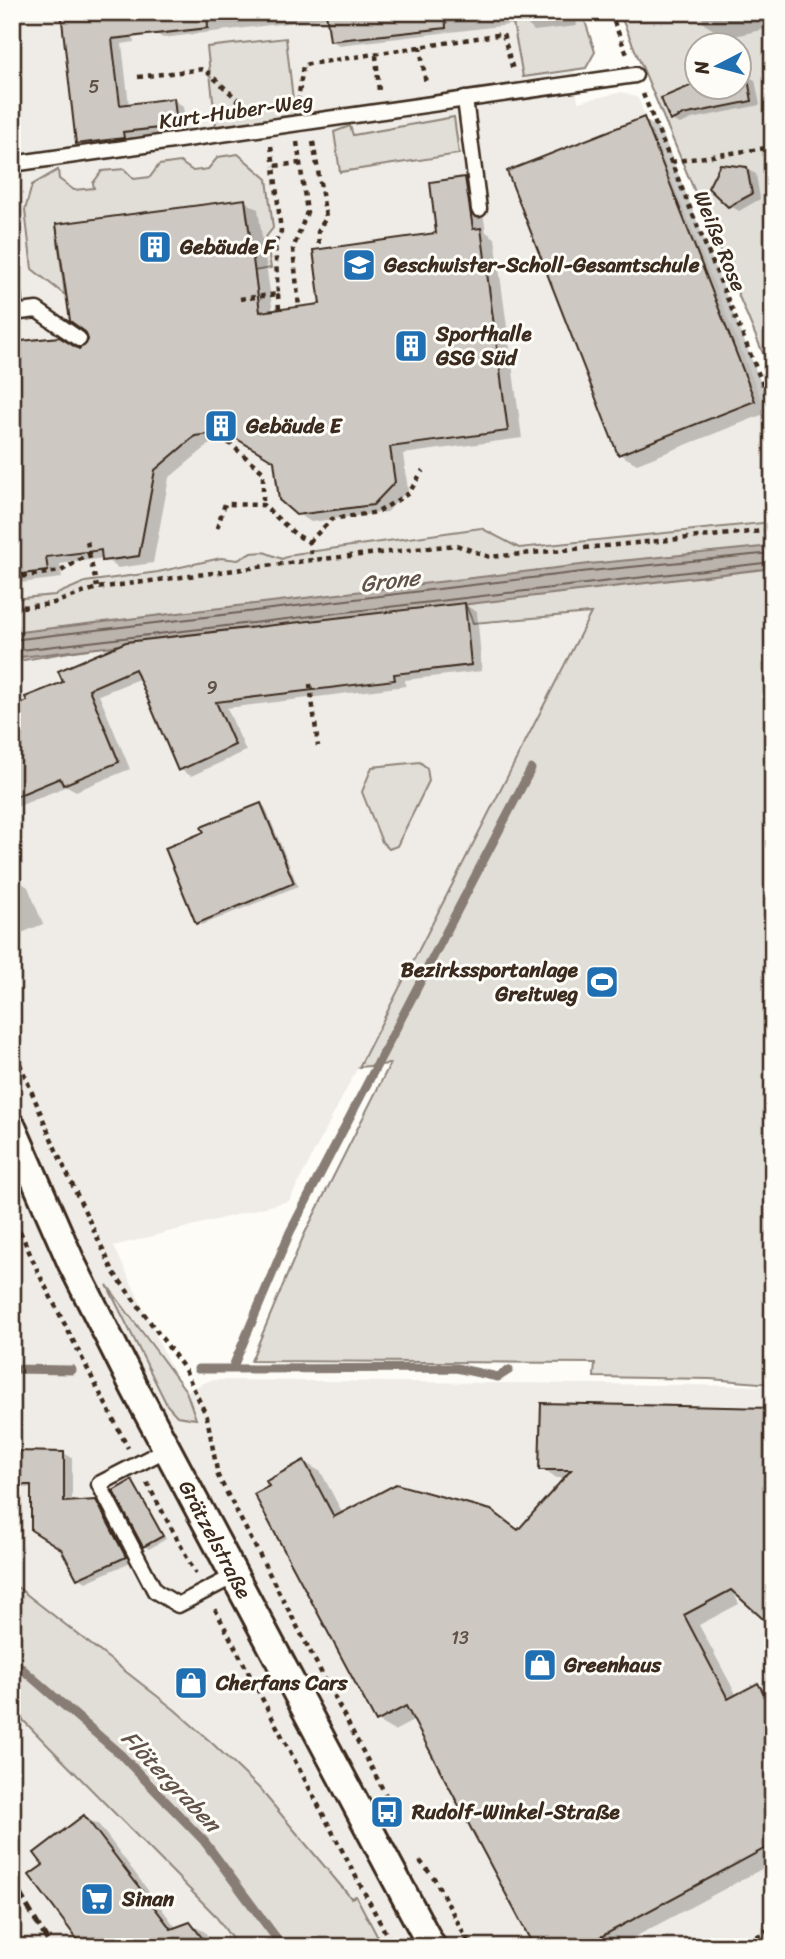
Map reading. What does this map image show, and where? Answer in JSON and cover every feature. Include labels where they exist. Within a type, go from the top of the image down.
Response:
[{"type":"street","name":"Grätzelstraße","points":[[12,1127],[72,1264],[167,1449],[432,1947]]},
{"type":"lane","name":"Kurt-Huber-Weg","points":[[12,164],[635,75]]},
{"type":"lane","points":[[465,99],[479,209]]},
{"type":"lane","points":[[12,286],[14,313],[37,310],[79,339]]},
{"type":"lane","points":[[167,1449],[99,1484],[155,1591],[178,1605],[234,1576]]},
{"type":"path","points":[[12,30],[24,12]]},
{"type":"path","points":[[299,307],[293,249],[307,212],[294,124],[303,65],[503,34],[519,92]]},
{"type":"path","points":[[420,46],[429,104]]},
{"type":"path","points":[[376,55],[380,111]]},
{"type":"path","points":[[138,77],[204,69],[269,127],[281,232],[275,243],[279,310]]},
{"type":"path","points":[[310,121],[326,217],[318,232],[319,247]]},
{"type":"path","name":"Weiße Rose","points":[[773,147],[671,162],[773,409]]},
{"type":"path","points":[[274,166],[300,163]]},
{"type":"path","points":[[240,299],[278,295]]},
{"type":"path","points":[[228,442],[263,472],[263,505]]},
{"type":"path","points":[[309,542],[332,519],[378,512],[409,494],[423,470]]},
{"type":"path","points":[[217,528],[225,504],[263,505],[295,534],[309,542]]},
{"type":"path","points":[[12,608],[51,604],[97,588],[312,560],[456,545],[490,557],[773,530]]},
{"type":"path","points":[[87,540],[97,588]]},
{"type":"path","points":[[309,542],[312,560]]},
{"type":"path","points":[[12,578],[61,571],[89,554]]},
{"type":"path","points":[[310,684],[318,746]]},
{"type":"path","points":[[12,1045],[56,1150],[114,1273],[184,1368],[207,1417],[218,1476],[395,1816]]},
{"type":"path","points":[[415,1854],[434,1878],[471,1947]]},
{"type":"path","points":[[738,1947],[773,1927]]},
{"type":"shaded area","name":"Geschwister-Scholl-Gesamtschule","points":[[12,12],[511,12],[523,77],[574,69],[578,102],[622,92],[638,98],[773,428],[773,522],[519,548],[481,528],[294,554],[282,559],[271,554],[251,553],[238,560],[221,558],[158,572],[85,582],[55,595],[12,599]]},
{"type":"shaded area","points":[[511,12],[582,12],[595,52],[586,68],[523,77]]},
{"type":"shaded area","points":[[619,12],[773,12],[773,377]]},
{"type":"shaded area","points":[[286,38],[295,117],[216,126],[207,47]]},
{"type":"shaded area","points":[[454,117],[459,154],[340,172],[334,132],[350,126],[353,135]]},
{"type":"shaded area","points":[[238,154],[267,179],[273,228],[266,237],[271,268],[254,271],[56,224],[65,295],[32,269],[25,210],[32,185],[58,170],[59,179],[74,190],[94,188],[93,183],[102,171],[124,169],[134,179],[150,177],[159,165],[180,162],[193,171],[208,169],[218,157]]},
{"type":"shaded area","name":"Bezirkssportanlage Greitweg","points":[[773,522],[773,1384],[710,1379],[594,1377],[595,1363],[251,1361],[304,1235],[390,1064],[359,1067],[591,613],[473,623],[465,603],[126,642],[12,662],[12,599],[55,595],[85,582],[158,572],[221,558],[238,560],[251,553],[264,552],[282,559],[294,554],[481,528],[519,548]]},
{"type":"shaded area","points":[[465,603],[474,623],[592,612],[289,1201],[114,1246],[186,1400],[189,1398],[186,1391],[211,1380],[773,1386],[773,1947],[12,1947],[12,662],[126,642]]},
{"type":"shaded area","points":[[420,762],[427,768],[429,781],[397,846],[389,849],[382,842],[362,792],[372,767]]},
{"type":"shaded area","points":[[107,1285],[186,1391],[196,1419],[177,1416],[167,1405]]},
{"type":"shaded area","points":[[12,1583],[175,1710],[259,1788],[351,1898],[356,1896],[383,1947],[238,1947],[214,1914],[12,1709]]},
{"type":"water","points":[[773,546],[773,568],[12,658],[12,633],[589,564]]},
{"type":"building","points":[[61,12],[207,12],[208,28],[112,39],[120,105],[174,98],[177,126],[123,132],[124,138],[76,144]]},
{"type":"building","points":[[326,12],[445,12],[446,28],[330,41]]},
{"type":"building","points":[[684,88],[684,102],[747,102],[683,115],[670,121],[661,98]]},
{"type":"building","points":[[644,117],[755,401],[618,455],[507,171]]},
{"type":"building","points":[[720,164],[747,167],[752,194],[728,207],[708,188]]},
{"type":"building","points":[[465,177],[473,229],[481,228],[508,431],[390,447],[395,482],[373,505],[296,515],[279,500],[274,461],[225,432],[195,436],[155,470],[139,556],[102,561],[101,550],[46,557],[48,571],[12,575],[12,342],[59,337],[79,349],[88,340],[85,332],[70,321],[56,224],[245,199],[260,312],[320,304],[313,250],[436,233],[430,182]]},
{"type":"building","points":[[465,603],[471,665],[394,674],[395,680],[216,702],[235,745],[178,771],[135,669],[89,689],[119,762],[63,785],[60,778],[12,798],[12,707],[27,701],[25,697],[63,682],[58,671],[126,642]]},
{"type":"building","points":[[261,803],[294,883],[196,924],[165,848],[204,832],[201,827]]},
{"type":"building","points":[[541,1403],[773,1408],[773,1628],[731,1590],[684,1615],[728,1699],[758,1683],[773,1710],[773,1844],[582,1947],[534,1947],[406,1706],[376,1722],[254,1494],[269,1486],[266,1481],[304,1460],[334,1517],[396,1484],[491,1510],[518,1530],[571,1470],[539,1470]]},
{"type":"building","points":[[12,1451],[64,1452],[64,1502],[96,1500],[126,1557],[77,1579],[61,1549],[31,1530],[31,1485],[12,1485]]},
{"type":"building","points":[[132,1480],[163,1536],[143,1547],[113,1491]]},
{"type":"building","name":"Sinan","points":[[84,1815],[171,1929],[190,1922],[209,1947],[83,1947],[29,1875],[43,1865],[34,1853]]},
{"type":"waterway","points":[[198,1369],[232,1369],[290,1232],[531,769]]},
{"type":"waterway","points":[[232,1369],[456,1368],[498,1377],[509,1370]]},
{"type":"waterway","points":[[12,1369],[72,1370]]},
{"type":"waterway","name":"Flötergraben","points":[[12,1660],[122,1756],[204,1841],[283,1947]]},
{"type":"railway","points":[[12,1880],[51,1947]]},
{"type":"place","name":"Gebäude F","points":[[155,247]]},
{"type":"place","name":"Geschwister-Scholl-Gesamtschule","points":[[359,265]]},
{"type":"place","name":"Sporthalle GSG Süd","points":[[411,346]]},
{"type":"place","name":"Gebäude E","points":[[221,426]]},
{"type":"place","name":"Bezirkssportanlage Greitweg","points":[[602,982]]},
{"type":"place","name":"Greenhaus","points":[[540,1665]]},
{"type":"place","name":"Cherfans Cars","points":[[191,1683]]},
{"type":"place","name":"Rudolf-Winkel-Straße","points":[[387,1812]]},
{"type":"place","name":"Sinan","points":[[97,1899]]},
{"type":"water label","name":"Grone","points":[[390,581]]}]
